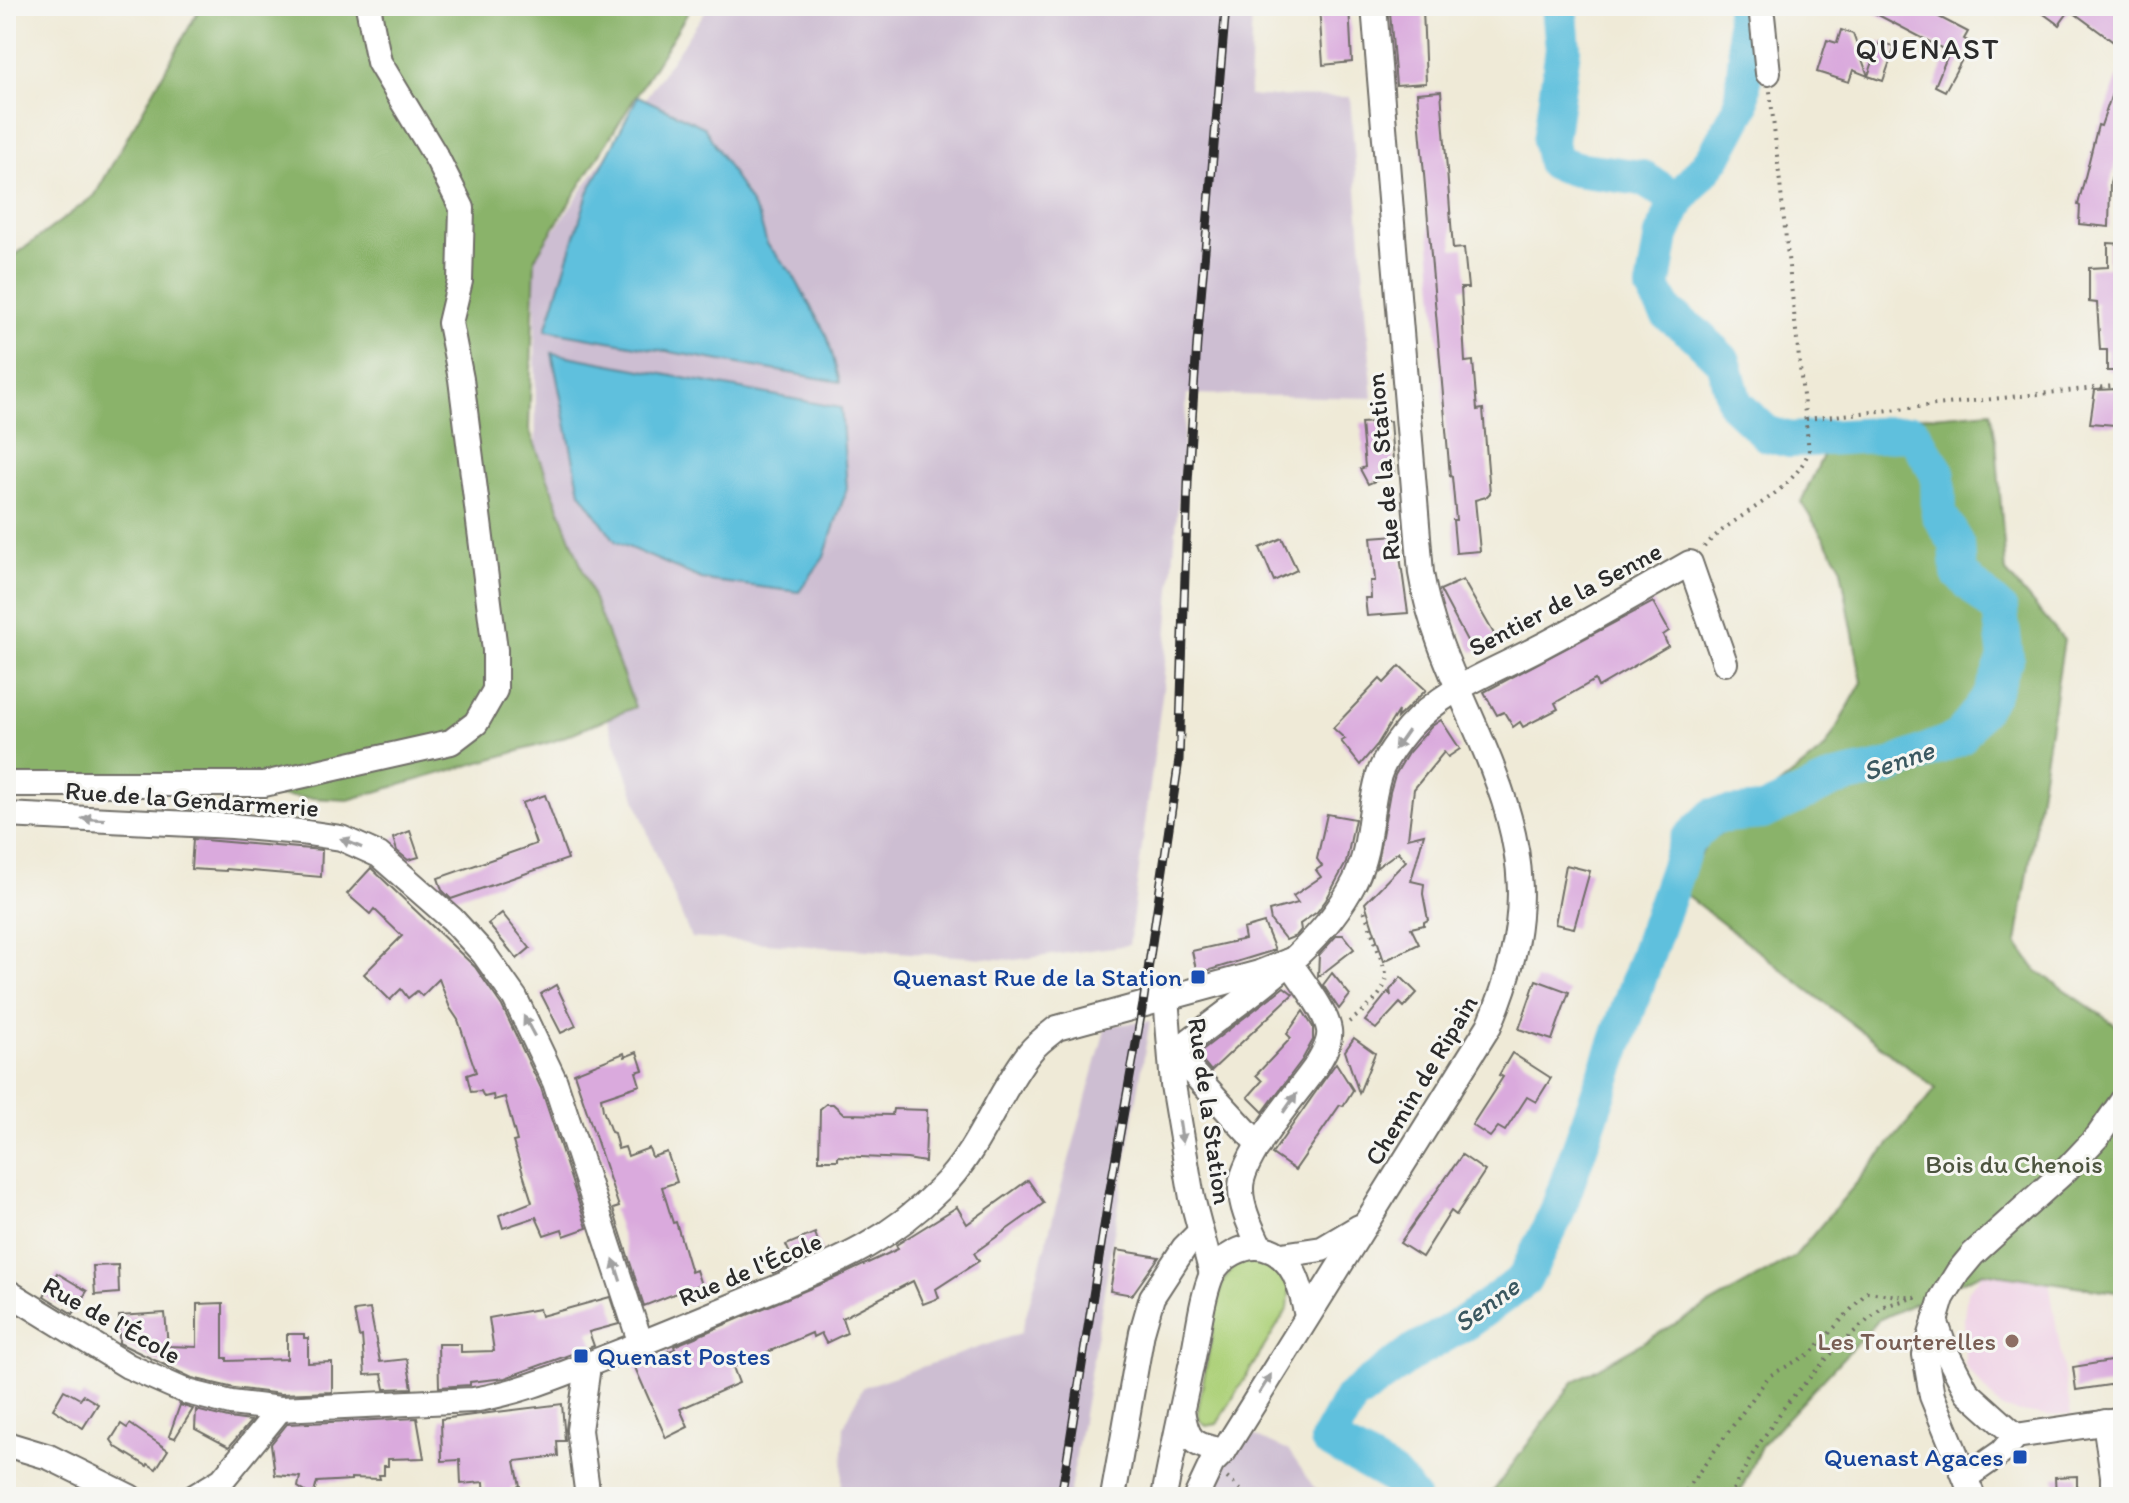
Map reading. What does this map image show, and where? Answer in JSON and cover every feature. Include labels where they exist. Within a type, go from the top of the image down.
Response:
[{"type":"street","points":[[6,784],[264,784],[451,742],[476,723],[495,690],[494,635],[461,379],[450,323],[460,281],[462,208],[438,160],[379,62],[368,6]]},
{"type":"street","name":"Rue de la Station","points":[[1374,6],[1421,573],[1426,605],[1436,637],[1457,687]]},
{"type":"street","points":[[1761,6],[1768,73]]},
{"type":"street","name":"Sentier de la Senne","points":[[1457,687],[1536,649],[1690,563],[1725,663]]},
{"type":"street","points":[[1259,1145],[1193,1073],[1172,1055],[1264,986],[1321,931],[1354,883],[1366,857],[1379,773],[1407,730],[1432,705],[1457,687]]},
{"type":"street","name":"Chemin de Ripain","points":[[1196,1497],[1212,1463],[1224,1451],[1489,1026],[1503,995],[1517,948],[1521,896],[1515,837],[1505,800],[1457,687]]},
{"type":"street","name":"Rue de la Gendarmerie","points":[[6,815],[300,832],[341,838],[379,855],[452,919],[484,954],[522,1011],[555,1082],[641,1344]]},
{"type":"street","points":[[1289,961],[1328,1024],[1329,1033]]},
{"type":"street","name":"Rue de l'École","points":[[6,1291],[156,1380],[231,1403],[280,1409],[473,1400],[530,1388],[836,1264],[874,1243],[914,1214],[944,1186],[967,1157],[1031,1050],[1057,1028],[1259,973],[1289,961]]},
{"type":"street","name":"Rue de la Station","points":[[1166,997],[1176,1099],[1200,1232],[1212,1274]]},
{"type":"street","name":"Rue de la Station","points":[[1307,1316],[1299,1283],[1271,1251],[1244,1209],[1241,1189],[1245,1168],[1321,1059],[1329,1033]]},
{"type":"street","points":[[2113,1497],[2114,1421],[2040,1435],[2016,1436],[1970,1487],[1932,1396],[1925,1355],[1942,1298],[1965,1263],[2066,1170],[2098,1136],[2123,1100]]},
{"type":"street","name":"Chemin de Ripain","points":[[1271,1251],[1322,1249],[1345,1238],[1367,1221]]},
{"type":"street","name":"Rue de la Station","points":[[1113,1497],[1142,1332],[1152,1297],[1184,1248],[1200,1232]]},
{"type":"street","points":[[1164,1497],[1212,1274],[1231,1255],[1245,1248],[1271,1251]]},
{"type":"street","points":[[1935,1320],[1946,1352],[1967,1392],[2016,1436]]},
{"type":"street","points":[[588,1366],[579,1430],[588,1497]]},
{"type":"street","points":[[194,1497],[222,1480],[280,1409]]},
{"type":"street","points":[[1182,1410],[1185,1431],[1194,1443],[1224,1451]]},
{"type":"street","points":[[6,1444],[49,1457],[130,1497]]},
{"type":"path","points":[[1716,533],[1778,490],[1803,467],[1809,451],[1768,73]]},
{"type":"path","points":[[1806,419],[2123,385]]},
{"type":"path","points":[[1329,1033],[1358,1015],[1386,983],[1387,976],[1354,883]]},
{"type":"path","points":[[1729,1497],[1755,1450],[1787,1403],[1840,1344],[1884,1306],[1915,1298],[1926,1291]]},
{"type":"path","points":[[1681,1497],[1769,1376],[1811,1353],[1867,1292],[1915,1298]]},
{"type":"shaded area","points":[[709,6],[1252,6],[1249,96],[1350,97],[1373,398],[1187,394],[1163,688],[1129,945],[1014,960],[691,938],[650,839],[536,520],[535,258]]},
{"type":"shaded area","points":[[1150,1021],[1069,1497],[841,1497],[844,1426],[863,1387],[1021,1333],[1106,1026]]},
{"type":"shaded area","name":"Les Tourterelles","points":[[1983,1272],[2049,1281],[2071,1415],[2047,1416],[2002,1409],[1965,1366],[1967,1292]]},
{"type":"shaded area","points":[[1238,1429],[1289,1451],[1313,1486],[1328,1497],[1196,1497]]},
{"type":"green space","points":[[201,6],[692,6],[535,258],[529,429],[635,707],[554,741],[348,800],[6,781],[6,262],[95,195]]},
{"type":"green space","name":"Bois du Chenois","points":[[1991,411],[2006,572],[2064,640],[2017,943],[2036,970],[2123,1030],[2123,1293],[1983,1272],[1878,1320],[1761,1446],[1738,1497],[1489,1497],[1573,1382],[1795,1256],[1936,1089],[1682,892],[1706,845],[1825,748],[1862,682],[1840,564],[1801,502],[1838,424]]},
{"type":"green space","points":[[1244,1260],[1261,1261],[1281,1268],[1290,1286],[1288,1308],[1217,1424],[1206,1426],[1199,1419],[1198,1409],[1221,1286],[1231,1269]]},
{"type":"water","points":[[638,96],[704,127],[759,217],[767,244],[792,273],[827,336],[840,382],[546,330],[588,193]]},
{"type":"water","points":[[552,353],[841,408],[847,488],[824,557],[799,592],[704,580],[616,542],[580,492]]},
{"type":"building","points":[[1319,6],[1349,6],[1352,62],[1323,65]]},
{"type":"building","points":[[1861,6],[1918,6],[1968,32],[1964,39],[1971,43],[1945,91],[1935,86],[1949,52]]},
{"type":"building","points":[[2033,6],[2114,6],[2123,13],[2123,49],[2070,10],[2059,25]]},
{"type":"building","points":[[1423,9],[1426,83],[1396,85],[1390,12]]},
{"type":"building","points":[[1841,30],[1853,34],[1868,76],[1853,70],[1849,82],[1817,72],[1827,40],[1837,43]]},
{"type":"building","points":[[1880,42],[1895,47],[1883,81],[1868,76]]},
{"type":"building","points":[[2120,70],[2123,70],[2123,135],[2110,184],[2109,227],[2079,224],[2078,205],[2098,125],[2101,126]]},
{"type":"building","points":[[1441,91],[1453,249],[1464,248],[1468,288],[1461,288],[1465,362],[1473,361],[1477,410],[1483,409],[1490,493],[1475,500],[1480,551],[1456,553],[1453,520],[1456,520],[1417,93]]},
{"type":"building","points":[[2108,243],[2123,244],[2123,371],[2107,371],[2107,350],[2100,350],[2097,303],[2089,302],[2089,268],[2108,267]]},
{"type":"building","points":[[2118,389],[2115,425],[2090,423],[2095,390]]},
{"type":"building","points":[[1390,421],[1394,473],[1368,484],[1360,469],[1365,467],[1361,423]]},
{"type":"building","points":[[1397,535],[1408,613],[1367,616],[1365,598],[1371,598],[1370,581],[1375,581],[1371,537]]},
{"type":"building","points":[[1282,538],[1297,570],[1274,581],[1260,548]]},
{"type":"building","points":[[1463,580],[1497,639],[1473,652],[1440,590]]},
{"type":"building","points":[[1653,602],[1669,631],[1663,635],[1668,646],[1598,687],[1595,680],[1555,703],[1558,709],[1523,727],[1520,722],[1513,727],[1504,712],[1497,715],[1484,692]]},
{"type":"building","points":[[1400,666],[1426,690],[1397,718],[1398,711],[1360,765],[1341,741],[1345,739],[1333,728],[1380,679],[1384,683]]},
{"type":"building","points":[[1441,720],[1460,749],[1448,757],[1444,752],[1414,789],[1408,838],[1424,834],[1411,881],[1424,884],[1428,920],[1424,925],[1411,928],[1419,944],[1384,961],[1365,903],[1406,861],[1398,852],[1376,868],[1390,792],[1395,775],[1408,753]]},
{"type":"building","points":[[545,795],[568,859],[451,899],[442,890],[438,878],[536,844],[522,803]]},
{"type":"building","points":[[1327,814],[1355,819],[1346,863],[1317,912],[1300,924],[1301,930],[1296,936],[1286,940],[1271,921],[1269,911],[1298,903],[1293,896],[1321,877],[1316,870],[1322,866],[1317,859]]},
{"type":"building","points":[[410,831],[419,857],[408,860],[397,851],[393,838]]},
{"type":"building","points":[[193,839],[322,850],[321,877],[191,869]]},
{"type":"building","points":[[1566,865],[1590,871],[1574,928],[1555,924]]},
{"type":"building","points":[[371,868],[475,967],[502,1006],[541,1088],[587,1228],[564,1236],[562,1229],[544,1235],[536,1217],[503,1228],[499,1215],[532,1202],[513,1142],[517,1141],[505,1097],[494,1100],[493,1095],[484,1097],[481,1091],[471,1092],[467,1075],[476,1072],[458,1020],[439,979],[422,996],[417,991],[408,998],[401,989],[390,1000],[364,974],[402,936],[374,909],[370,914],[347,894]]},
{"type":"building","points":[[502,913],[530,948],[517,959],[488,924]]},
{"type":"building","points":[[1264,923],[1275,950],[1197,974],[1192,951],[1245,939],[1243,929]]},
{"type":"building","points":[[1337,935],[1343,935],[1354,949],[1318,977],[1319,955]]},
{"type":"building","points":[[1332,973],[1350,995],[1339,1009],[1323,985]]},
{"type":"building","points":[[1401,977],[1417,993],[1404,1007],[1400,1003],[1376,1029],[1365,1021],[1388,992],[1391,996],[1390,990]]},
{"type":"building","points":[[1536,980],[1569,992],[1552,1040],[1519,1029]]},
{"type":"building","points":[[556,985],[576,1026],[561,1033],[541,994]]},
{"type":"building","points":[[1284,987],[1293,994],[1211,1071],[1197,1054]]},
{"type":"building","points":[[1303,1011],[1313,1027],[1313,1040],[1263,1112],[1248,1097],[1262,1081],[1256,1075],[1291,1038],[1287,1034]]},
{"type":"building","points":[[1354,1038],[1375,1053],[1359,1093],[1345,1051]]},
{"type":"building","points":[[637,1052],[643,1070],[636,1072],[640,1085],[601,1098],[603,1110],[618,1149],[625,1147],[628,1156],[649,1148],[652,1157],[667,1152],[677,1182],[662,1187],[691,1272],[696,1270],[701,1285],[696,1286],[700,1297],[683,1302],[679,1292],[644,1306],[613,1209],[619,1207],[574,1073],[624,1053],[625,1057]]},
{"type":"building","points":[[1512,1053],[1551,1078],[1536,1102],[1527,1097],[1505,1131],[1498,1127],[1490,1137],[1472,1125],[1503,1077],[1499,1075]]},
{"type":"building","points":[[1336,1063],[1353,1090],[1295,1170],[1272,1154]]},
{"type":"building","points":[[826,1104],[833,1104],[844,1114],[892,1115],[893,1109],[927,1110],[925,1162],[838,1156],[838,1160],[819,1160],[820,1109]]},
{"type":"building","points":[[1462,1155],[1485,1171],[1456,1215],[1451,1211],[1422,1257],[1400,1243]]},
{"type":"building","points":[[1028,1180],[1044,1203],[974,1253],[979,1261],[936,1289],[939,1298],[923,1304],[913,1281],[842,1318],[847,1333],[826,1343],[821,1333],[813,1337],[812,1333],[733,1367],[739,1383],[680,1409],[688,1427],[666,1438],[633,1363],[675,1349],[674,1346],[898,1249],[896,1245],[957,1207],[967,1224]]},
{"type":"building","points":[[815,1233],[822,1252],[773,1273],[769,1265],[791,1256],[786,1245]]},
{"type":"building","points":[[1117,1250],[1159,1257],[1132,1295],[1110,1291]]},
{"type":"building","points":[[118,1265],[119,1293],[95,1295],[93,1266]]},
{"type":"building","points":[[57,1273],[87,1291],[73,1314],[44,1296]]},
{"type":"building","points":[[610,1297],[619,1324],[589,1332],[594,1346],[505,1378],[439,1387],[438,1344],[461,1344],[461,1352],[494,1351],[489,1318],[539,1309],[541,1316]]},
{"type":"building","points":[[223,1303],[223,1358],[227,1361],[287,1359],[287,1334],[304,1334],[304,1338],[308,1338],[308,1363],[332,1362],[332,1392],[281,1394],[234,1388],[192,1378],[119,1343],[119,1316],[165,1313],[168,1346],[197,1347],[197,1304]]},
{"type":"building","points":[[370,1309],[380,1362],[407,1359],[412,1388],[385,1389],[382,1374],[365,1375],[362,1336],[359,1337],[354,1311]]},
{"type":"building","points":[[2123,1359],[2123,1383],[2076,1390],[2073,1367]]},
{"type":"building","points":[[64,1390],[80,1399],[83,1395],[98,1404],[83,1428],[53,1409]]},
{"type":"building","points":[[562,1404],[565,1441],[557,1441],[558,1456],[515,1461],[520,1486],[511,1488],[512,1497],[485,1497],[484,1482],[461,1484],[460,1460],[442,1461],[441,1419]]},
{"type":"building","points":[[180,1405],[193,1409],[175,1438],[169,1436]]},
{"type":"building","points":[[196,1410],[251,1421],[229,1447],[195,1429]]},
{"type":"building","points":[[417,1418],[424,1458],[388,1459],[388,1466],[384,1466],[384,1475],[379,1475],[380,1479],[317,1482],[313,1497],[298,1487],[300,1477],[275,1475],[271,1444],[287,1424]]},
{"type":"building","points":[[121,1424],[127,1428],[130,1424],[168,1450],[156,1469],[116,1447],[111,1440]]},
{"type":"building","points":[[2077,1476],[2077,1497],[2056,1497],[2055,1477]]},
{"type":"waterway","points":[[1559,6],[1563,48],[1550,142],[1554,162],[1576,169],[1642,178],[1678,200]]},
{"type":"waterway","name":"Senne","points":[[1411,1497],[1392,1476],[1328,1440],[1351,1398],[1411,1354],[1466,1322],[1524,1280],[1556,1215],[1687,841],[1713,816],[1763,812],[1835,779],[1886,768],[1959,738],[1991,695],[2006,658],[2000,611],[1959,573],[1957,544],[1939,514],[1938,474],[1913,433],[1790,440],[1767,434],[1735,404],[1723,361],[1694,333],[1668,314],[1653,289],[1662,235],[1678,200],[1715,156],[1741,107],[1746,54],[1743,6]]},
{"type":"railway","points":[[1061,1497],[1143,1004],[1179,760],[1188,482],[1226,6]]},
{"type":"place","name":"Quenast Rue de la Station","points":[[1198,977]]},
{"type":"place","name":"Les Tourterelles","points":[[2012,1341]]},
{"type":"place","name":"Quenast Postes","points":[[581,1356]]},
{"type":"place","name":"Quenast Agaces","points":[[2020,1457]]},
{"type":"district","name":"QUENAST","points":[[1928,48]]}]
